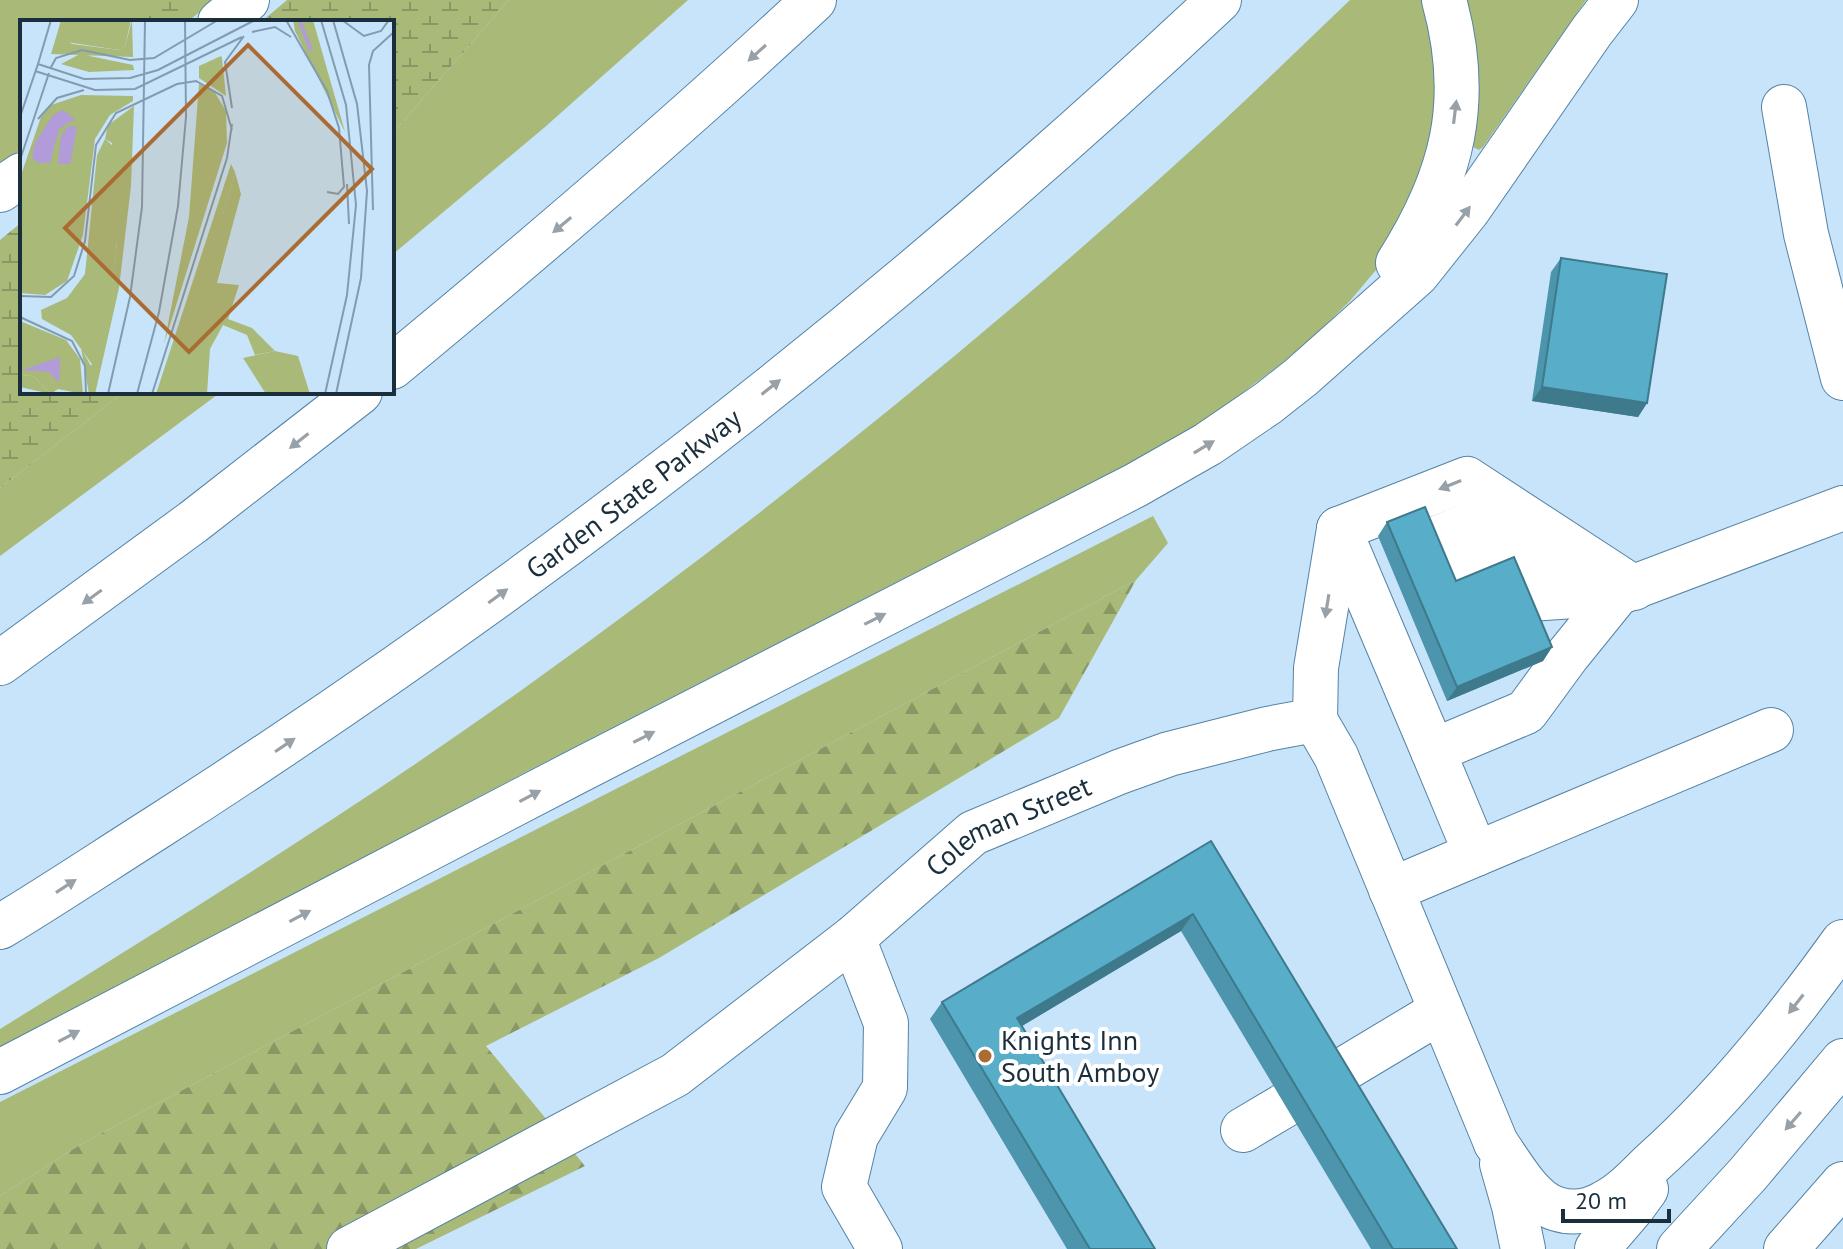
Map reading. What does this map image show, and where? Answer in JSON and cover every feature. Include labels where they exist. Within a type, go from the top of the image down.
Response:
[{"type":"main road","points":[[222,20],[247,0]]},
{"type":"main road","points":[[394,365],[586,205],[814,0]]},
{"type":"main road","name":"Garden State Parkway","points":[[0,927],[365,691],[604,518],[881,299],[1072,135],[1219,0]]},
{"type":"main road","points":[[1330,350],[1397,265],[1412,241],[1447,160],[1454,124],[1457,60],[1444,0]]},
{"type":"main road","points":[[0,1072],[1170,466],[1239,425],[1301,377],[1417,274],[1468,210],[1616,0]]},
{"type":"main road","points":[[1784,107],[1806,234],[1843,378]]},
{"type":"main road","points":[[0,190],[20,176]]},
{"type":"main road","points":[[0,663],[193,522],[357,394]]},
{"type":"main road","points":[[1339,529],[1467,479],[1626,591]]},
{"type":"main road","points":[[1626,591],[1519,604],[1626,591],[1843,508]]},
{"type":"main road","points":[[1339,529],[1402,611],[1433,751],[1476,854]]},
{"type":"main road","points":[[1339,529],[1316,668],[1315,720],[1336,756],[1496,1143],[1523,1249]]},
{"type":"main road","points":[[1402,611],[1511,548],[1626,591]]},
{"type":"main road","points":[[1433,751],[1526,712],[1567,656],[1626,591]]},
{"type":"main road","name":"Coleman Street","points":[[349,1249],[675,1075],[853,938],[973,833],[1169,754],[1315,720]]},
{"type":"main road","points":[[1391,890],[1771,730]]},
{"type":"main road","points":[[853,938],[886,1023],[885,1088],[856,1136],[844,1187],[880,1249]]},
{"type":"main road","points":[[1496,1143],[1535,1196],[1546,1205],[1574,1212],[1606,1202],[1681,1137],[1762,1047],[1843,942]]},
{"type":"main road","points":[[1331,1077],[1441,1011]]},
{"type":"main road","points":[[1679,1249],[1748,1174],[1843,1061]]},
{"type":"main road","points":[[1243,1130],[1285,1105]]},
{"type":"main road","points":[[1597,1249],[1633,1207],[1681,1137]]},
{"type":"main road","points":[[1786,1249],[1843,1184]]},
{"type":"green space","points":[[0,0],[215,0],[190,20],[20,20],[20,150],[0,164]]},
{"type":"green space","points":[[158,0],[209,0],[184,20],[128,20]]},
{"type":"green space","points":[[287,0],[509,0],[394,132],[394,20],[263,20]]},
{"type":"green space","points":[[509,0],[688,0],[545,127],[394,253],[394,132]]},
{"type":"green space","points":[[1350,0],[1425,0],[1439,115],[1402,226],[1376,270],[1349,302],[1282,363],[1210,417],[1155,450],[572,748],[212,941],[0,1047],[0,1029],[268,861],[465,730],[797,484],[1054,272],[1220,124]]},
{"type":"green space","points":[[1464,0],[1586,0],[1479,150],[1471,146]]},
{"type":"green space","points":[[20,224],[20,394],[121,394],[0,488],[0,240]]},
{"type":"green space","points":[[121,394],[218,394],[0,556],[0,488]]},
{"type":"green space","points":[[1153,516],[1168,543],[1136,580],[78,1146],[0,1196],[0,1102]]},
{"type":"green space","points":[[1136,580],[1059,718],[659,958],[486,1046],[585,1166],[416,1249],[0,1249],[0,1196],[78,1146]]},
{"type":"building","points":[[1561,258],[1667,274],[1647,403],[1542,387]]},
{"type":"building","points":[[1425,507],[1456,581],[1514,557],[1552,647],[1457,687],[1387,522]]},
{"type":"building","name":"Knights Inn South Amboy","points":[[1211,841],[1457,1249],[1393,1249],[1193,914],[1017,1018],[1155,1249],[1090,1249],[942,1002]]},
{"type":"place","name":"Knights Inn South Amboy","points":[[985,1056]]}]
